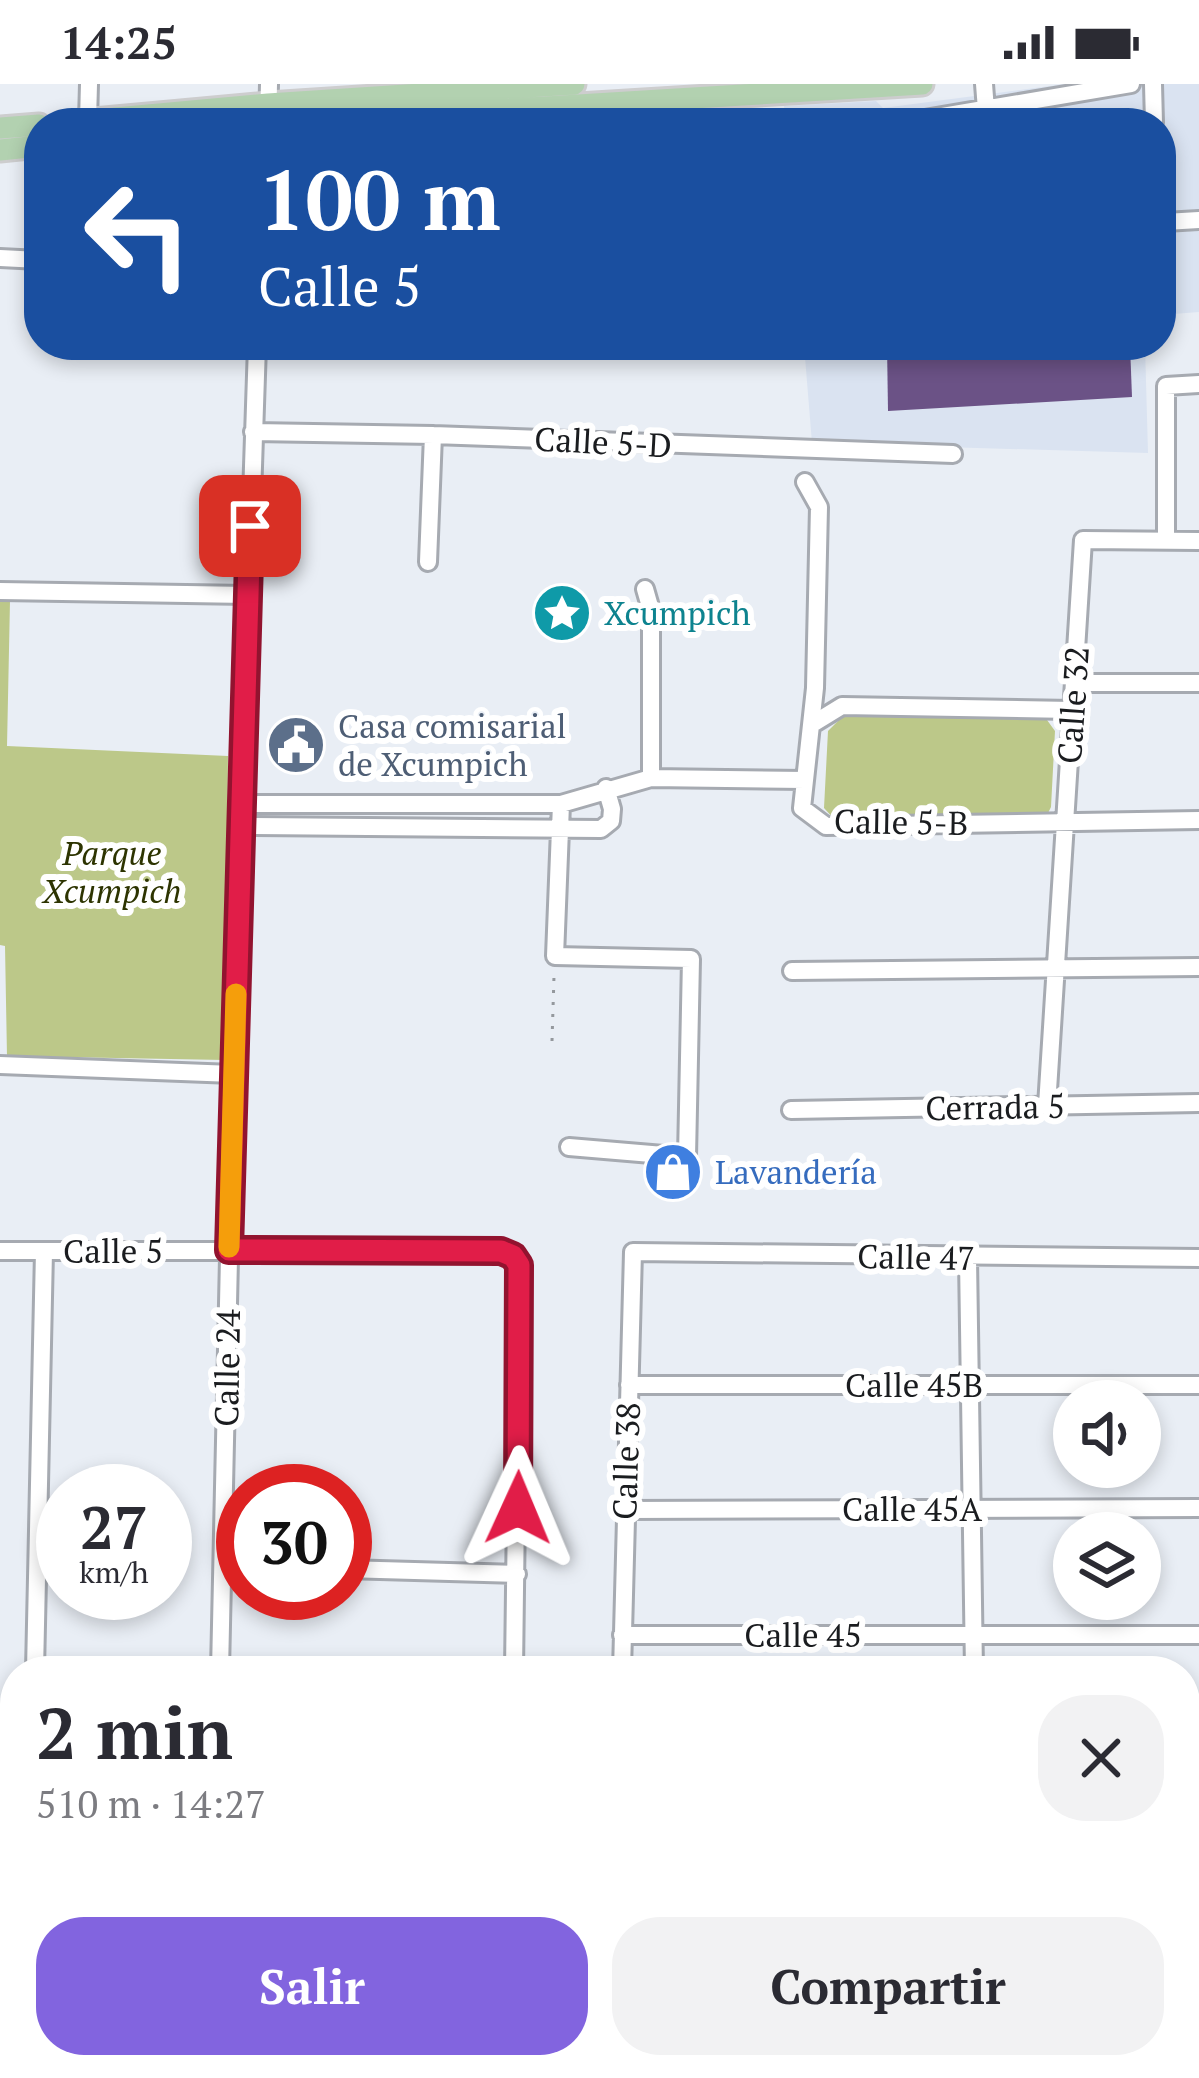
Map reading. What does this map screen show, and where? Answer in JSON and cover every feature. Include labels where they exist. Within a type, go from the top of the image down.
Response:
[{"type":"main road","points":[[226,108],[574,84]]},
{"type":"main road","points":[[550,108],[922,84]]},
{"type":"street","points":[[1022,108],[1131,84]]},
{"type":"street","name":"Calle 24","points":[[226,1464],[232,1074],[255,360]]},
{"type":"street","points":[[1199,384],[1166,386],[1166,540],[1199,541]]},
{"type":"street","name":"Calle 5-D","points":[[253,432],[953,454]]},
{"type":"street","points":[[428,562],[433,435]]},
{"type":"street","points":[[805,482],[819,507],[805,780]]},
{"type":"street","name":"Calle 32","points":[[1048,1106],[1083,540],[1166,540]]},
{"type":"street","points":[[645,589],[651,610],[651,778]]},
{"type":"street","points":[[0,591],[248,596]]},
{"type":"street","points":[[1074,683],[1199,682]]},
{"type":"street","points":[[811,725],[842,706],[1072,710]]},
{"type":"street","name":"Calle 5-B","points":[[243,804],[561,804],[651,778],[805,780],[802,808],[826,826],[1065,823]]},
{"type":"street","points":[[243,826],[601,829],[611,821],[613,809],[607,788]]},
{"type":"street","points":[[561,804],[555,956],[691,959],[687,1156],[568,1147]]},
{"type":"street","points":[[1065,823],[1199,820]]},
{"type":"street","points":[[792,971],[1199,967]]},
{"type":"street","points":[[0,1065],[232,1074]]},
{"type":"street","name":"Cerrada 5","points":[[791,1110],[1199,1103]]},
{"type":"street","name":"Calle 5","points":[[0,1251],[501,1251],[513,1256],[519,1265],[517,1574]]},
{"type":"street","points":[[35,1656],[44,1251]]},
{"type":"street","name":"Calle 47","points":[[633,1252],[1199,1258]]},
{"type":"street","name":"Calle 38","points":[[622,1656],[633,1252]]},
{"type":"street","points":[[968,1258],[974,1656]]},
{"type":"street","name":"Calle 45B","points":[[629,1385],[1199,1385]]},
{"type":"street","name":"Calle 45A","points":[[625,1510],[1199,1508]]},
{"type":"street","points":[[372,1570],[517,1574],[514,1656]]},
{"type":"street","name":"Calle 24","points":[[221,1656],[222,1620]]},
{"type":"street","name":"Calle 45","points":[[622,1635],[1199,1635]]},
{"type":"path","points":[[552,1041],[555,956]]},
{"type":"shaded area","points":[[1065,84],[1199,84],[1199,312],[1176,314],[1176,108],[883,108]]},
{"type":"shaded area","points":[[876,101],[883,108],[784,106]]},
{"type":"shaded area","points":[[805,360],[1145,360],[1148,453],[812,443]]},
{"type":"green space","name":"Parque Xcumpich","points":[[0,601],[10,601],[7,746],[228,756],[225,1060],[7,1056],[5,946],[0,945]]},
{"type":"green space","points":[[845,714],[1047,720],[1055,731],[1051,807],[1048,813],[835,820],[824,808],[828,731]]},
{"type":"building","points":[[887,360],[1131,360],[1132,397],[888,411]]},
{"type":"slow traffic","points":[[229,1247],[236,994]]},
{"type":"place","name":"Xcumpich","points":[[562,613]]},
{"type":"place","name":"Casa comisarial de Xcumpich","points":[[296,745]]},
{"type":"place","name":"Lavandería","points":[[673,1172]]},
{"type":"route","points":[[250,526],[229,1250],[501,1251],[513,1256],[519,1265],[518,1508]]}]
